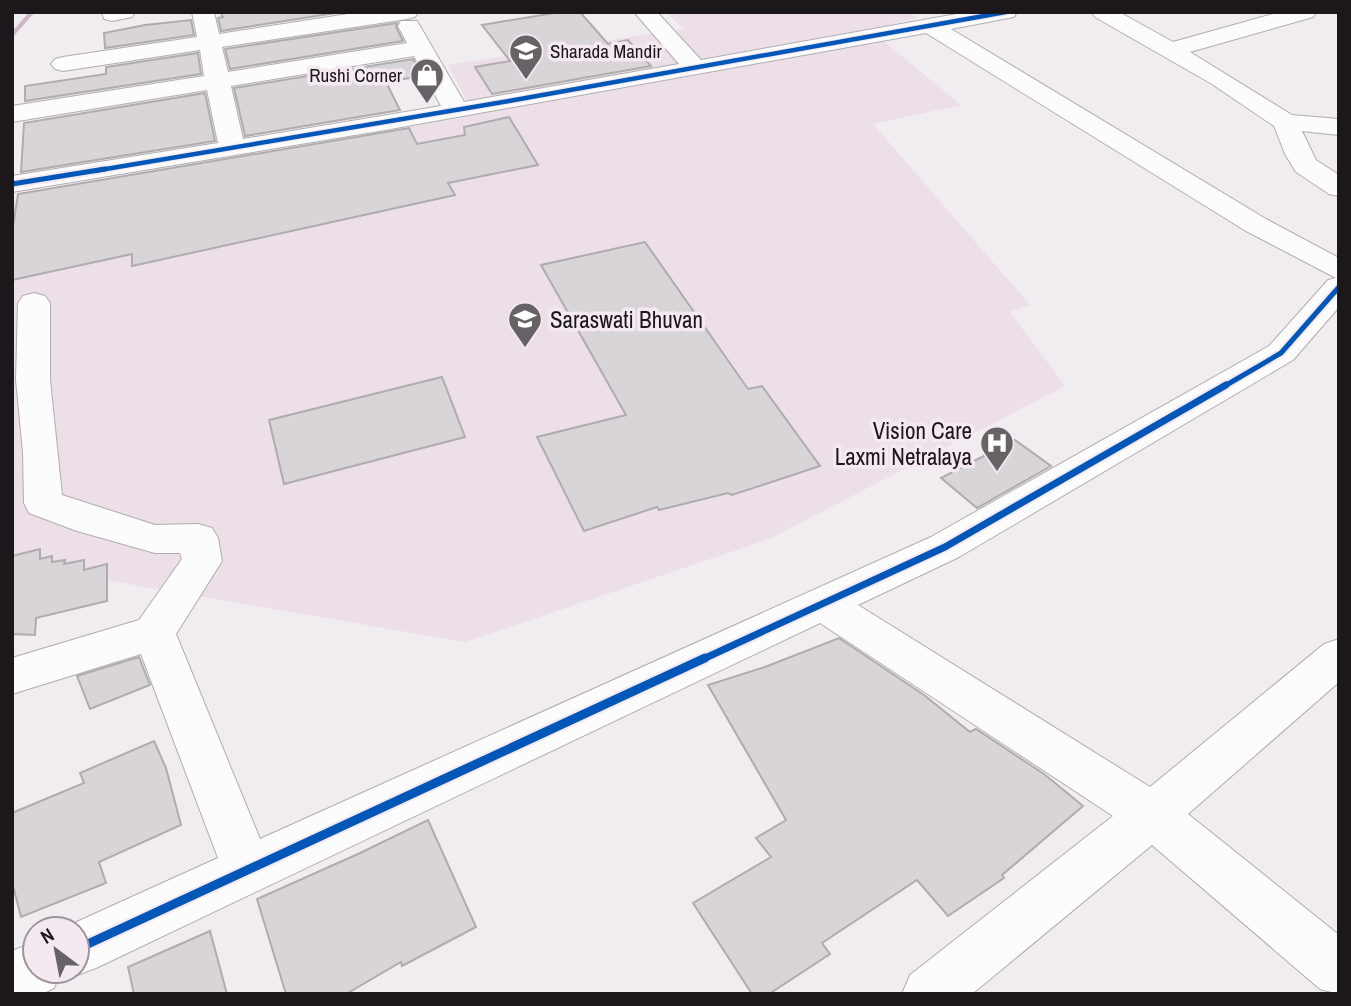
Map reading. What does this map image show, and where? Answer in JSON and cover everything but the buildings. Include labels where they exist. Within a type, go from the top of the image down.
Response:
[{"type":"street","points":[[203,12],[232,149]]},
{"type":"street","points":[[63,64],[407,12]]},
{"type":"street","points":[[645,12],[696,69]]},
{"type":"street","points":[[12,184],[696,69],[1006,12]]},
{"type":"street","points":[[1102,12],[1221,79],[1285,122],[1339,127]]},
{"type":"street","points":[[1170,50],[1305,12]]},
{"type":"street","points":[[402,13],[456,110]]},
{"type":"street","points":[[930,26],[1256,225],[1339,270]]},
{"type":"street","points":[[12,114],[421,48]]},
{"type":"street","points":[[1285,122],[1306,166],[1339,188]]},
{"type":"street","points":[[91,943],[945,547],[1281,353],[1339,287]]},
{"type":"street","points":[[12,676],[154,633],[202,561],[198,538],[155,539],[91,521],[43,503],[41,452],[33,380],[34,303]]},
{"type":"street","points":[[823,604],[1152,815],[1339,970]]},
{"type":"street","points":[[154,633],[248,871]]},
{"type":"street","points":[[929,994],[1152,815],[1339,656]]},
{"type":"shaded area","name":"Saraswati Bhuvan","points":[[667,12],[909,12],[917,18],[870,30],[961,105],[873,124],[1030,305],[1010,312],[1065,386],[769,539],[465,642],[12,564],[12,202],[474,115],[448,65],[683,29]]},
{"type":"waterway","points":[[12,36],[32,12]]},
{"type":"cycle path","points":[[12,184],[261,144],[1006,12]]},
{"type":"cycle path","points":[[91,943],[945,547],[1281,353],[1339,287]]},
{"type":"place","name":"Sharada Mandir","points":[[526,81]]},
{"type":"place","name":"Rushi Corner","points":[[427,105]]},
{"type":"place","name":"Saraswati Bhuvan","points":[[525,349]]},
{"type":"place","name":"Vision Care Laxmi Netralaya","points":[[997,473]]}]
